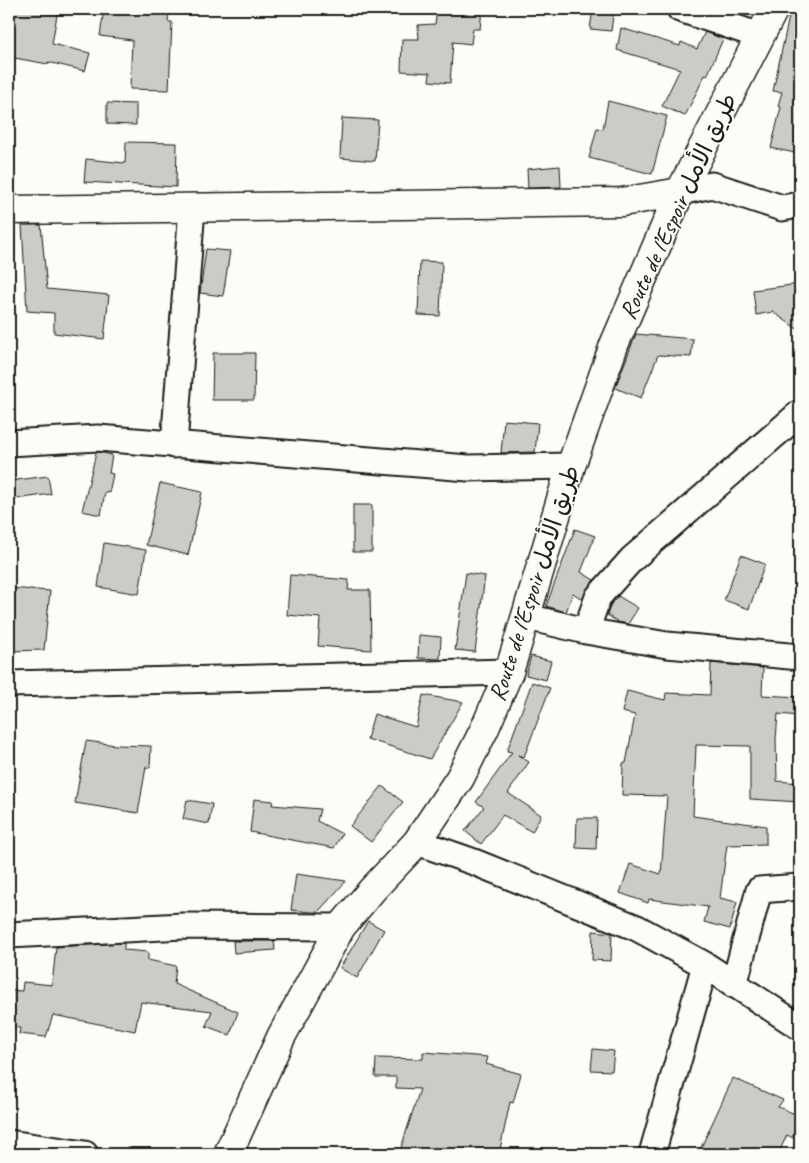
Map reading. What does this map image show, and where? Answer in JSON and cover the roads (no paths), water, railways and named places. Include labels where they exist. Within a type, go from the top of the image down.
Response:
[{"type":"main road","name":"Route de l’Espoir طريق الأمل","points":[[236,1152],[281,1037],[341,927],[372,890],[417,842],[460,778],[485,728],[509,672],[571,466],[614,345],[680,192],[774,9]]},
{"type":"main road","points":[[9,210],[622,202],[680,192]]},
{"type":"street","points":[[680,9],[760,36]]},
{"type":"street","points":[[680,192],[712,185],[782,208],[800,205]]},
{"type":"street","points":[[174,445],[192,208]]},
{"type":"street","points":[[586,631],[598,598],[632,559],[800,413]]},
{"type":"street","points":[[9,443],[98,438],[468,468],[571,466]]},
{"type":"street","points":[[527,617],[586,631],[667,645],[800,657]]},
{"type":"street","points":[[9,684],[509,672]]},
{"type":"street","points":[[417,842],[474,862],[636,928],[704,965],[800,1027]]},
{"type":"street","points":[[734,985],[758,890],[800,887]]},
{"type":"street","points":[[9,936],[183,926],[341,927]]},
{"type":"street","points":[[652,1154],[704,965]]},
{"type":"street","points":[[9,1144],[84,1154]]}]
